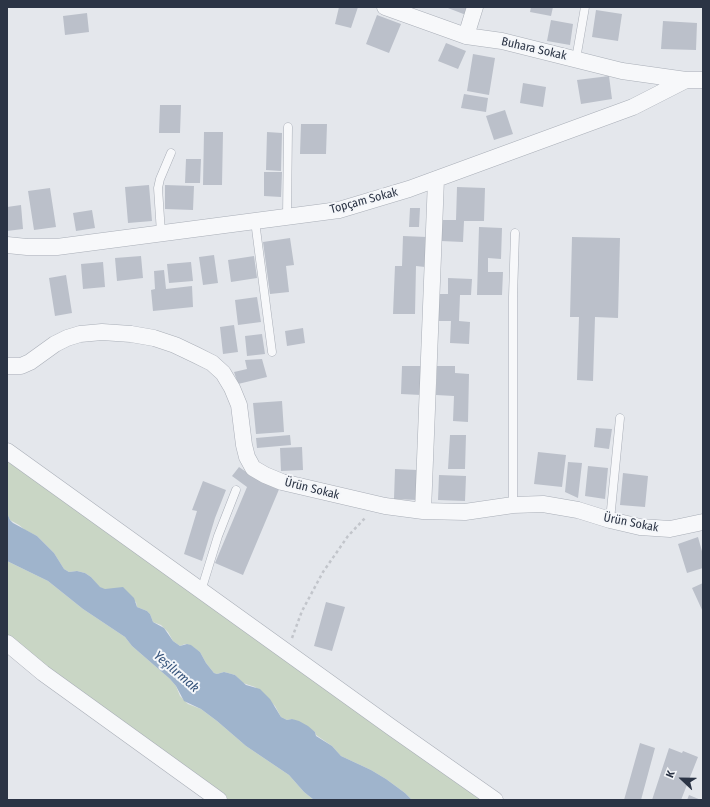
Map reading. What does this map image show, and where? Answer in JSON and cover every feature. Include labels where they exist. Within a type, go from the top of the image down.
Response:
[{"type":"street","name":"Buhara Sokak","points":[[385,7],[466,36],[502,41],[622,71],[686,80]]},
{"type":"street","points":[[466,36],[475,7]]},
{"type":"street","name":"Topçam Sokak","points":[[7,245],[27,248],[56,247],[339,210],[408,189],[633,107],[686,80],[703,80]]},
{"type":"street","points":[[423,511],[436,179]]},
{"type":"street","name":"Ürün Sokak","points":[[7,366],[21,366],[30,362],[55,344],[80,334],[102,332],[131,334],[154,338],[175,345],[212,363],[223,373],[232,388],[239,405],[247,457],[253,468],[282,482],[378,505],[423,511],[465,512],[513,505],[543,504],[561,506],[635,526],[670,529],[703,522]]},
{"type":"street","points":[[7,451],[495,800]]},
{"type":"street","points":[[7,643],[43,673],[218,800]]},
{"type":"lane","points":[[576,59],[585,7]]},
{"type":"lane","points":[[287,217],[288,127]]},
{"type":"lane","points":[[161,234],[158,188],[160,179],[171,153]]},
{"type":"lane","points":[[255,221],[272,352]]},
{"type":"lane","points":[[513,505],[513,297],[515,232]]},
{"type":"lane","points":[[610,520],[620,418]]},
{"type":"lane","points":[[202,591],[218,536],[236,490]]},
{"type":"path","points":[[286,652],[302,611],[323,572],[348,536],[378,505]]},
{"type":"green space","points":[[7,451],[495,800],[412,800],[386,779],[341,756],[332,746],[316,735],[315,732],[292,719],[287,720],[281,717],[275,706],[255,687],[243,683],[235,675],[224,672],[217,674],[214,673],[200,652],[190,645],[185,644],[180,646],[173,641],[168,632],[161,625],[153,622],[147,611],[137,607],[136,602],[99,587],[91,577],[85,573],[77,571],[69,572],[64,569],[54,553],[37,536],[10,520],[7,513]]},
{"type":"green space","points":[[7,561],[48,581],[83,609],[125,637],[132,646],[170,679],[176,686],[180,696],[188,704],[201,709],[246,746],[289,775],[304,792],[314,800],[219,800],[7,643]]},
{"type":"water","name":"Yeşilırmak","points":[[7,513],[13,523],[37,536],[54,553],[64,569],[69,572],[77,571],[85,573],[100,587],[105,589],[123,587],[134,598],[137,607],[147,611],[153,622],[164,628],[173,641],[180,646],[187,644],[191,645],[200,652],[214,673],[217,674],[224,672],[235,675],[246,685],[260,689],[270,699],[281,717],[287,720],[292,719],[299,721],[308,726],[315,732],[316,736],[332,746],[341,756],[386,779],[412,800],[314,800],[304,792],[289,775],[246,746],[201,709],[184,701],[176,686],[170,679],[132,646],[125,637],[83,609],[48,581],[7,561]]},
{"type":"building","points":[[339,7],[358,7],[351,28],[335,24]]},
{"type":"building","points":[[448,7],[469,7],[466,15]]},
{"type":"building","points":[[531,7],[553,7],[551,16],[530,12]]},
{"type":"building","points":[[596,10],[622,14],[618,41],[592,37]]},
{"type":"building","points":[[87,13],[89,32],[65,35],[63,16]]},
{"type":"building","points":[[377,15],[401,24],[389,53],[366,44]]},
{"type":"building","points":[[551,20],[573,24],[570,45],[547,41]]},
{"type":"building","points":[[663,21],[697,23],[696,50],[661,49]]},
{"type":"building","points":[[446,43],[466,51],[458,69],[438,61]]},
{"type":"building","points":[[473,54],[495,58],[489,95],[467,91]]},
{"type":"building","points":[[609,76],[612,99],[581,104],[577,80]]},
{"type":"building","points":[[523,83],[546,87],[543,107],[520,103]]},
{"type":"building","points":[[464,94],[488,98],[486,112],[461,108]]},
{"type":"building","points":[[160,105],[181,105],[180,133],[159,133]]},
{"type":"building","points":[[505,110],[513,134],[494,140],[486,116]]},
{"type":"building","points":[[301,124],[327,124],[326,154],[300,154]]},
{"type":"building","points":[[204,132],[223,132],[222,185],[203,185]]},
{"type":"building","points":[[267,132],[282,133],[281,171],[266,170]]},
{"type":"building","points":[[186,159],[201,159],[200,183],[185,183]]},
{"type":"building","points":[[264,172],[282,172],[281,197],[264,196]]},
{"type":"building","points":[[149,185],[152,221],[128,223],[125,187]]},
{"type":"building","points":[[165,185],[194,186],[193,210],[165,209]]},
{"type":"building","points":[[457,187],[485,188],[484,221],[464,221],[463,242],[441,241],[442,220],[456,220]]},
{"type":"building","points":[[50,188],[56,227],[34,230],[28,191]]},
{"type":"building","points":[[21,205],[23,229],[7,231],[7,207]]},
{"type":"building","points":[[410,208],[420,208],[419,227],[409,227]]},
{"type":"building","points":[[92,210],[95,228],[76,231],[73,213]]},
{"type":"building","points":[[479,227],[502,228],[501,259],[488,258],[488,272],[503,272],[502,295],[477,295]]},
{"type":"building","points":[[403,236],[427,237],[425,267],[416,266],[415,314],[393,314],[395,266],[402,266]]},
{"type":"building","points":[[572,237],[620,238],[618,318],[595,317],[593,381],[577,380],[579,317],[570,317]]},
{"type":"building","points":[[290,238],[294,265],[286,266],[289,292],[270,294],[263,242]]},
{"type":"building","points":[[214,255],[218,283],[203,285],[199,257]]},
{"type":"building","points":[[141,256],[143,278],[117,281],[115,258]]},
{"type":"building","points":[[254,256],[257,278],[231,282],[228,260]]},
{"type":"building","points":[[103,262],[105,287],[83,289],[81,264]]},
{"type":"building","points":[[191,262],[193,281],[169,283],[167,264]]},
{"type":"building","points":[[164,270],[166,289],[192,286],[193,307],[153,311],[151,290],[155,289],[154,271]]},
{"type":"building","points":[[66,275],[72,313],[55,316],[49,278]]},
{"type":"building","points":[[448,278],[472,279],[471,295],[460,295],[459,321],[470,322],[469,344],[450,343],[451,321],[438,321],[439,294],[448,294]]},
{"type":"building","points":[[257,297],[261,322],[238,325],[235,300]]},
{"type":"building","points":[[234,325],[238,352],[223,354],[220,327]]},
{"type":"building","points":[[303,328],[305,343],[287,346],[285,331]]},
{"type":"building","points":[[262,334],[265,354],[247,356],[245,336]]},
{"type":"building","points":[[262,359],[267,377],[238,384],[234,372],[247,369],[245,360]]},
{"type":"building","points":[[402,366],[422,366],[421,395],[401,394]]},
{"type":"building","points":[[437,366],[455,366],[455,373],[469,374],[468,422],[453,421],[454,396],[436,395]]},
{"type":"building","points":[[282,401],[284,432],[256,434],[253,403]]},
{"type":"building","points":[[596,428],[612,429],[609,449],[594,447]]},
{"type":"building","points":[[290,435],[291,445],[257,448],[256,438]]},
{"type":"building","points":[[450,435],[466,435],[465,469],[448,469]]},
{"type":"building","points":[[302,447],[303,470],[281,471],[280,448]]},
{"type":"building","points":[[538,452],[566,455],[562,487],[534,484]]},
{"type":"building","points":[[568,462],[582,463],[578,498],[565,492]]},
{"type":"building","points":[[588,466],[608,468],[605,499],[585,496]]},
{"type":"building","points":[[239,467],[252,476],[280,487],[243,575],[215,563],[247,487],[232,476]]},
{"type":"building","points":[[395,469],[418,470],[417,500],[394,499]]},
{"type":"building","points":[[623,473],[648,476],[645,507],[620,505]]},
{"type":"building","points":[[439,475],[466,476],[465,501],[438,500]]},
{"type":"building","points":[[203,481],[226,490],[215,518],[202,561],[184,554],[197,511],[192,510]]},
{"type":"building","points":[[698,537],[703,555],[703,568],[687,573],[678,544]]},
{"type":"building","points":[[703,583],[703,612],[692,588]]},
{"type":"building","points":[[326,602],[345,607],[332,651],[314,646]]},
{"type":"building","points":[[640,743],[655,748],[641,800],[624,800]]},
{"type":"building","points":[[669,748],[682,753],[683,751],[698,757],[681,800],[652,800]]},
{"type":"building","points":[[689,795],[701,800],[687,800]]}]
